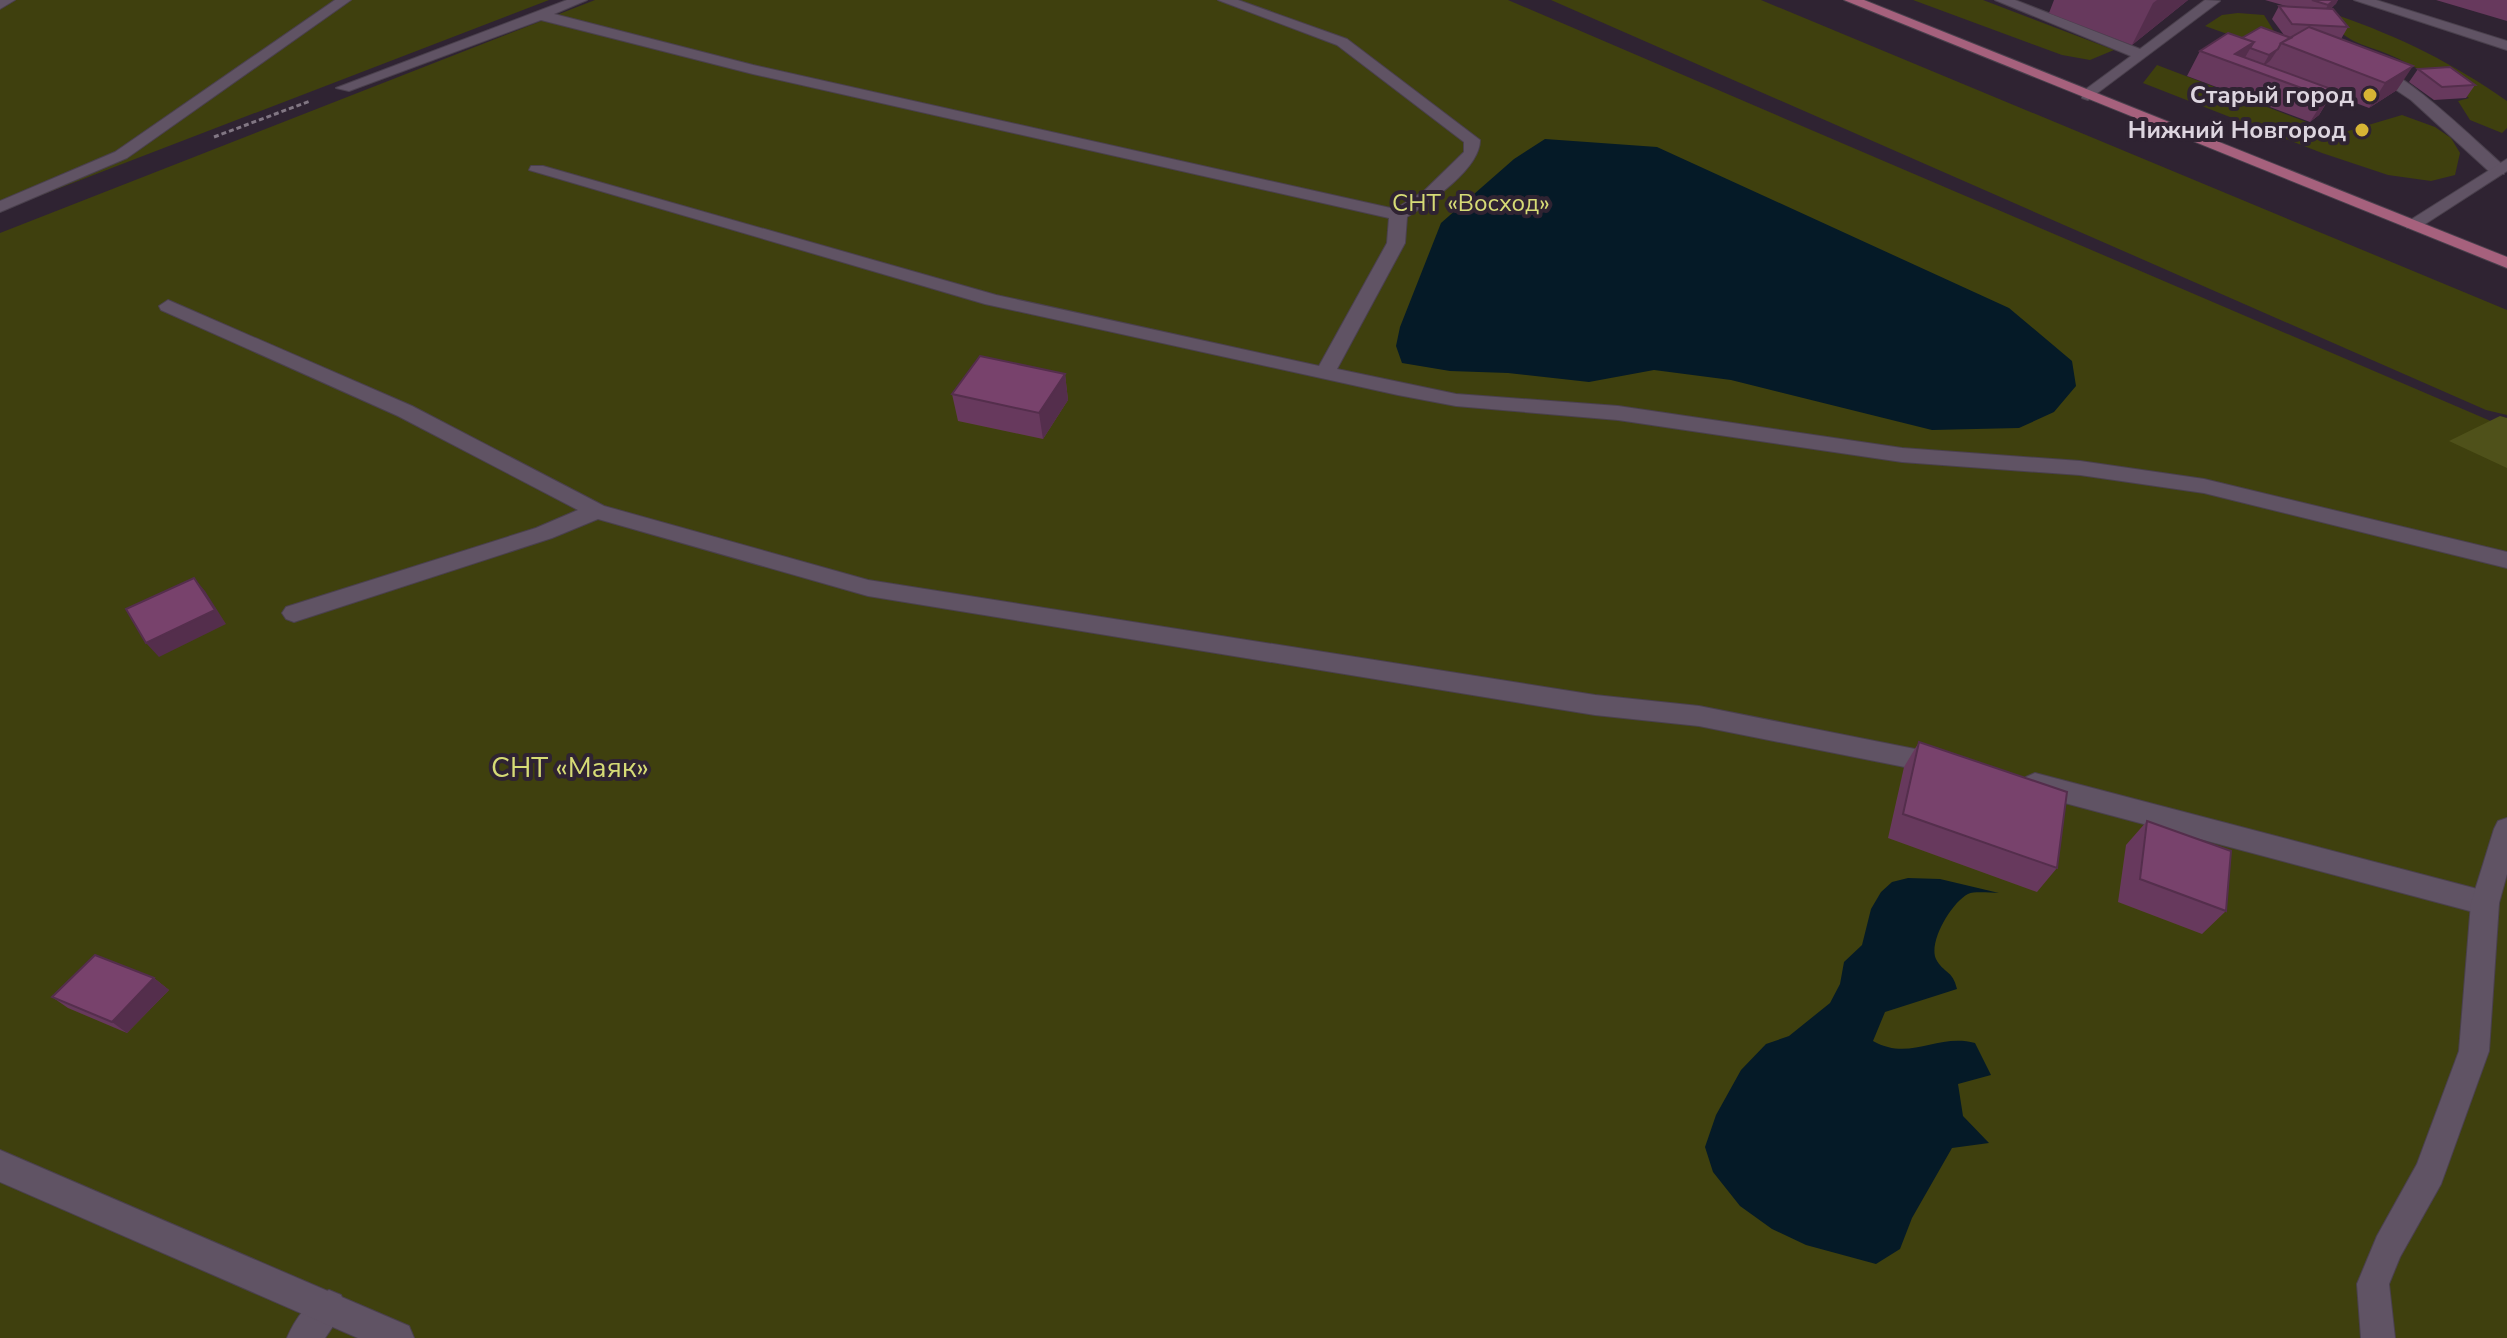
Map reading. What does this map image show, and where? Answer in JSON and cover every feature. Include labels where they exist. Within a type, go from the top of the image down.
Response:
[{"type":"main road","points":[[1851,0],[2507,263]]},
{"type":"street","points":[[0,5],[8,0]]},
{"type":"street","points":[[0,207],[121,155],[344,0]]},
{"type":"street","points":[[344,88],[580,0]]},
{"type":"street","points":[[540,15],[1027,132],[1284,186],[1398,215],[1430,195],[1472,153],[1472,140],[1342,42],[1225,0]]},
{"type":"street","points":[[2002,0],[2142,55]]},
{"type":"street","points":[[2088,95],[2213,1]]},
{"type":"street","points":[[2373,2],[2507,46]]},
{"type":"street","points":[[2361,60],[2417,97],[2503,167],[2413,224]]},
{"type":"street","points":[[537,170],[992,300],[1456,400],[1618,413],[1902,455],[2080,468],[2204,486],[2507,560]]},
{"type":"street","points":[[1325,373],[1396,243],[1398,215]]},
{"type":"street","points":[[168,306],[405,411],[597,511],[868,588],[1595,705],[1699,716],[1957,767]]},
{"type":"street","points":[[294,613],[544,533],[597,511]]},
{"type":"street","points":[[2018,780],[2485,903]]},
{"type":"street","points":[[2378,1338],[2373,1284],[2388,1247],[2430,1173],[2474,1051],[2485,903],[2507,829]]},
{"type":"street","points":[[0,1166],[397,1338]]},
{"type":"street","points":[[304,1338],[329,1307]]},
{"type":"green space","points":[[0,0],[549,0],[0,211]]},
{"type":"green space","name":"СНТ «Маяк»","points":[[595,0],[1508,0],[2507,428],[2507,1338],[0,1338],[0,233]]},
{"type":"green space","points":[[1551,0],[1761,0],[2507,310],[2507,415],[2486,410]]},
{"type":"green space","points":[[1913,0],[1983,0],[2114,50],[2090,60],[2062,55]]},
{"type":"green space","points":[[2222,15],[2264,15],[2277,36],[2244,40],[2205,26]]},
{"type":"green space","points":[[2337,15],[2425,52],[2487,87],[2507,101],[2507,128],[2502,133],[2470,120],[2458,101],[2469,98],[2399,59],[2346,36],[2329,21]]},
{"type":"green space","points":[[2157,65],[2338,134],[2402,115],[2435,127],[2451,138],[2460,153],[2455,175],[2431,181],[2388,175],[2322,153],[2143,83]]},
{"type":"shaded area","points":[[2500,416],[2507,418],[2507,468],[2449,441]]},
{"type":"water","points":[[1545,139],[1657,147],[2009,308],[2072,361],[2076,386],[2054,412],[2019,428],[1932,430],[1731,380],[1654,370],[1589,382],[1508,373],[1450,371],[1402,363],[1396,346],[1400,327],[1441,223],[1514,159]]},
{"type":"water","points":[[1908,878],[1940,879],[1999,893],[1968,894],[1955,905],[1938,933],[1934,952],[1936,959],[1953,978],[1957,989],[1885,1012],[1873,1041],[1899,1049],[1948,1041],[1975,1043],[1991,1075],[1958,1084],[1963,1116],[1989,1143],[1952,1148],[1912,1218],[1900,1249],[1876,1264],[1806,1245],[1772,1229],[1740,1206],[1713,1172],[1705,1147],[1716,1115],[1741,1070],[1766,1044],[1789,1036],[1830,1003],[1840,984],[1844,962],[1862,945],[1871,909],[1881,892],[1892,882]]},
{"type":"building","points":[[2312,0],[2334,0],[2328,5]]},
{"type":"building","points":[[2279,6],[2333,9],[2348,27],[2292,24]]},
{"type":"building","points":[[2261,27],[2291,38],[2269,55],[2250,48],[2254,42],[2242,38]]},
{"type":"building","points":[[2309,27],[2413,66],[2385,83],[2281,43]]},
{"type":"building","points":[[2228,33],[2254,42],[2235,54],[2334,90],[2326,97],[2200,51]]},
{"type":"building","points":[[2450,67],[2475,85],[2442,87],[2418,69]]},
{"type":"building","points":[[980,356],[1065,374],[1039,413],[952,394]]},
{"type":"building","points":[[194,578],[215,610],[146,643],[126,609]]},
{"type":"building","points":[[1919,742],[2067,792],[2057,868],[1903,814]]},
{"type":"building","points":[[2147,821],[2231,851],[2226,911],[2140,879]]},
{"type":"building","points":[[95,955],[154,978],[112,1022],[52,997]]},
{"type":"place","name":"Старый город","points":[[2370,95]]},
{"type":"place","name":"Нижний Новгород","points":[[2362,130]]},
{"type":"park label","name":"СНТ «Восход»","points":[[1471,203]]}]
